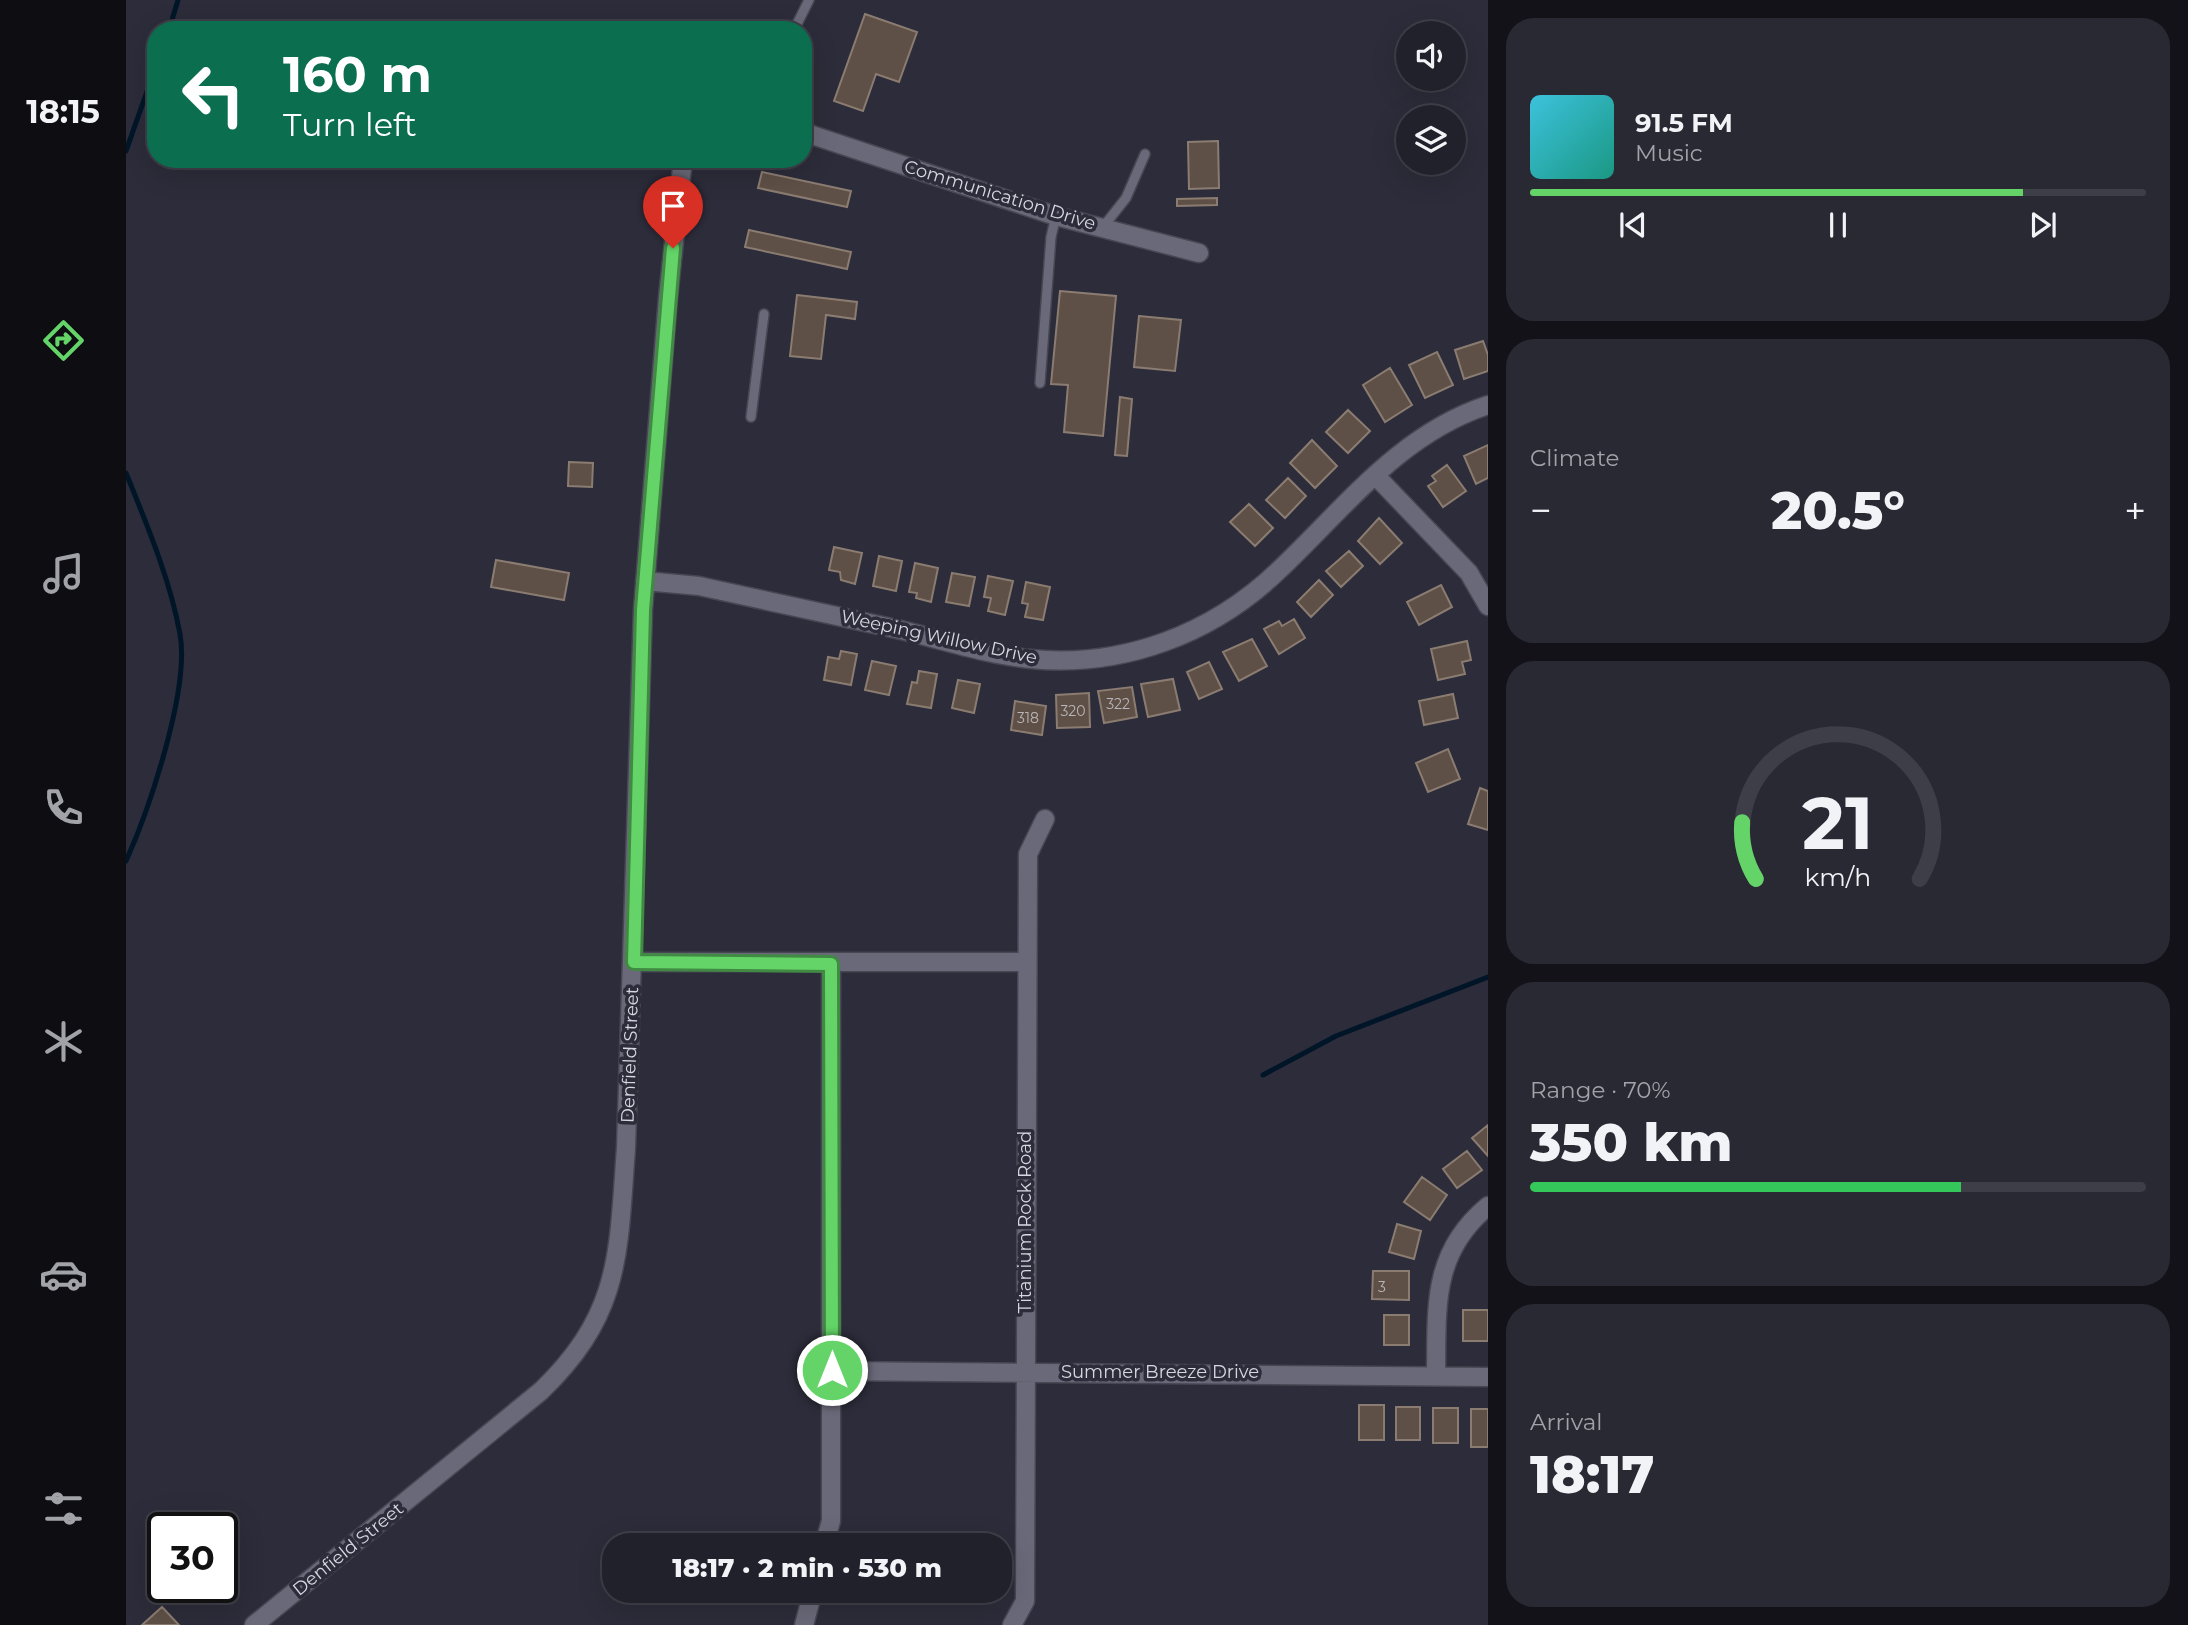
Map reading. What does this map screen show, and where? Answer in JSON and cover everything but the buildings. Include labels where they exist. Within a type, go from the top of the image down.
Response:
[{"type":"street","name":"Communication Drive","points":[[812,135],[1056,216],[1199,253]]},
{"type":"street","name":"Denfield Street","points":[[254,1625],[516,1414],[571,1362],[587,1338],[606,1299],[620,1230],[634,962],[645,581],[668,297],[682,168]]},
{"type":"street","name":"Weeping Willow Drive","points":[[645,581],[699,586],[1030,659],[1108,657],[1173,640],[1215,620],[1246,598],[1375,475],[1427,432],[1488,405]]},
{"type":"street","points":[[1375,475],[1469,573],[1488,606]]},
{"type":"street","name":"Titanium Rock Road","points":[[1012,1625],[1025,1601],[1028,854],[1045,819]]},
{"type":"street","points":[[634,962],[1026,962]]},
{"type":"street","points":[[828,1533],[831,1521],[832,1370],[831,964]]},
{"type":"street","points":[[1436,1375],[1438,1296],[1444,1266],[1461,1230],[1488,1206]]},
{"type":"street","name":"Summer Breeze Drive","points":[[832,1370],[1488,1377]]},
{"type":"street","points":[[804,1625],[810,1603]]},
{"type":"lane","points":[[798,21],[809,0]]},
{"type":"lane","points":[[1103,227],[1126,198],[1145,154]]},
{"type":"lane","points":[[1040,383],[1051,237],[1056,216]]},
{"type":"lane","points":[[751,417],[764,314]]},
{"type":"waterway","points":[[172,21],[178,0]]},
{"type":"waterway","points":[[126,151],[147,92]]},
{"type":"waterway","points":[[126,473],[170,593],[180,634],[181,657],[179,686],[165,749],[146,812],[126,861]]},
{"type":"waterway","points":[[1263,1075],[1336,1036],[1488,977]]},
{"type":"route","points":[[673,248],[643,610],[634,962],[831,964],[832,1370]]}]
